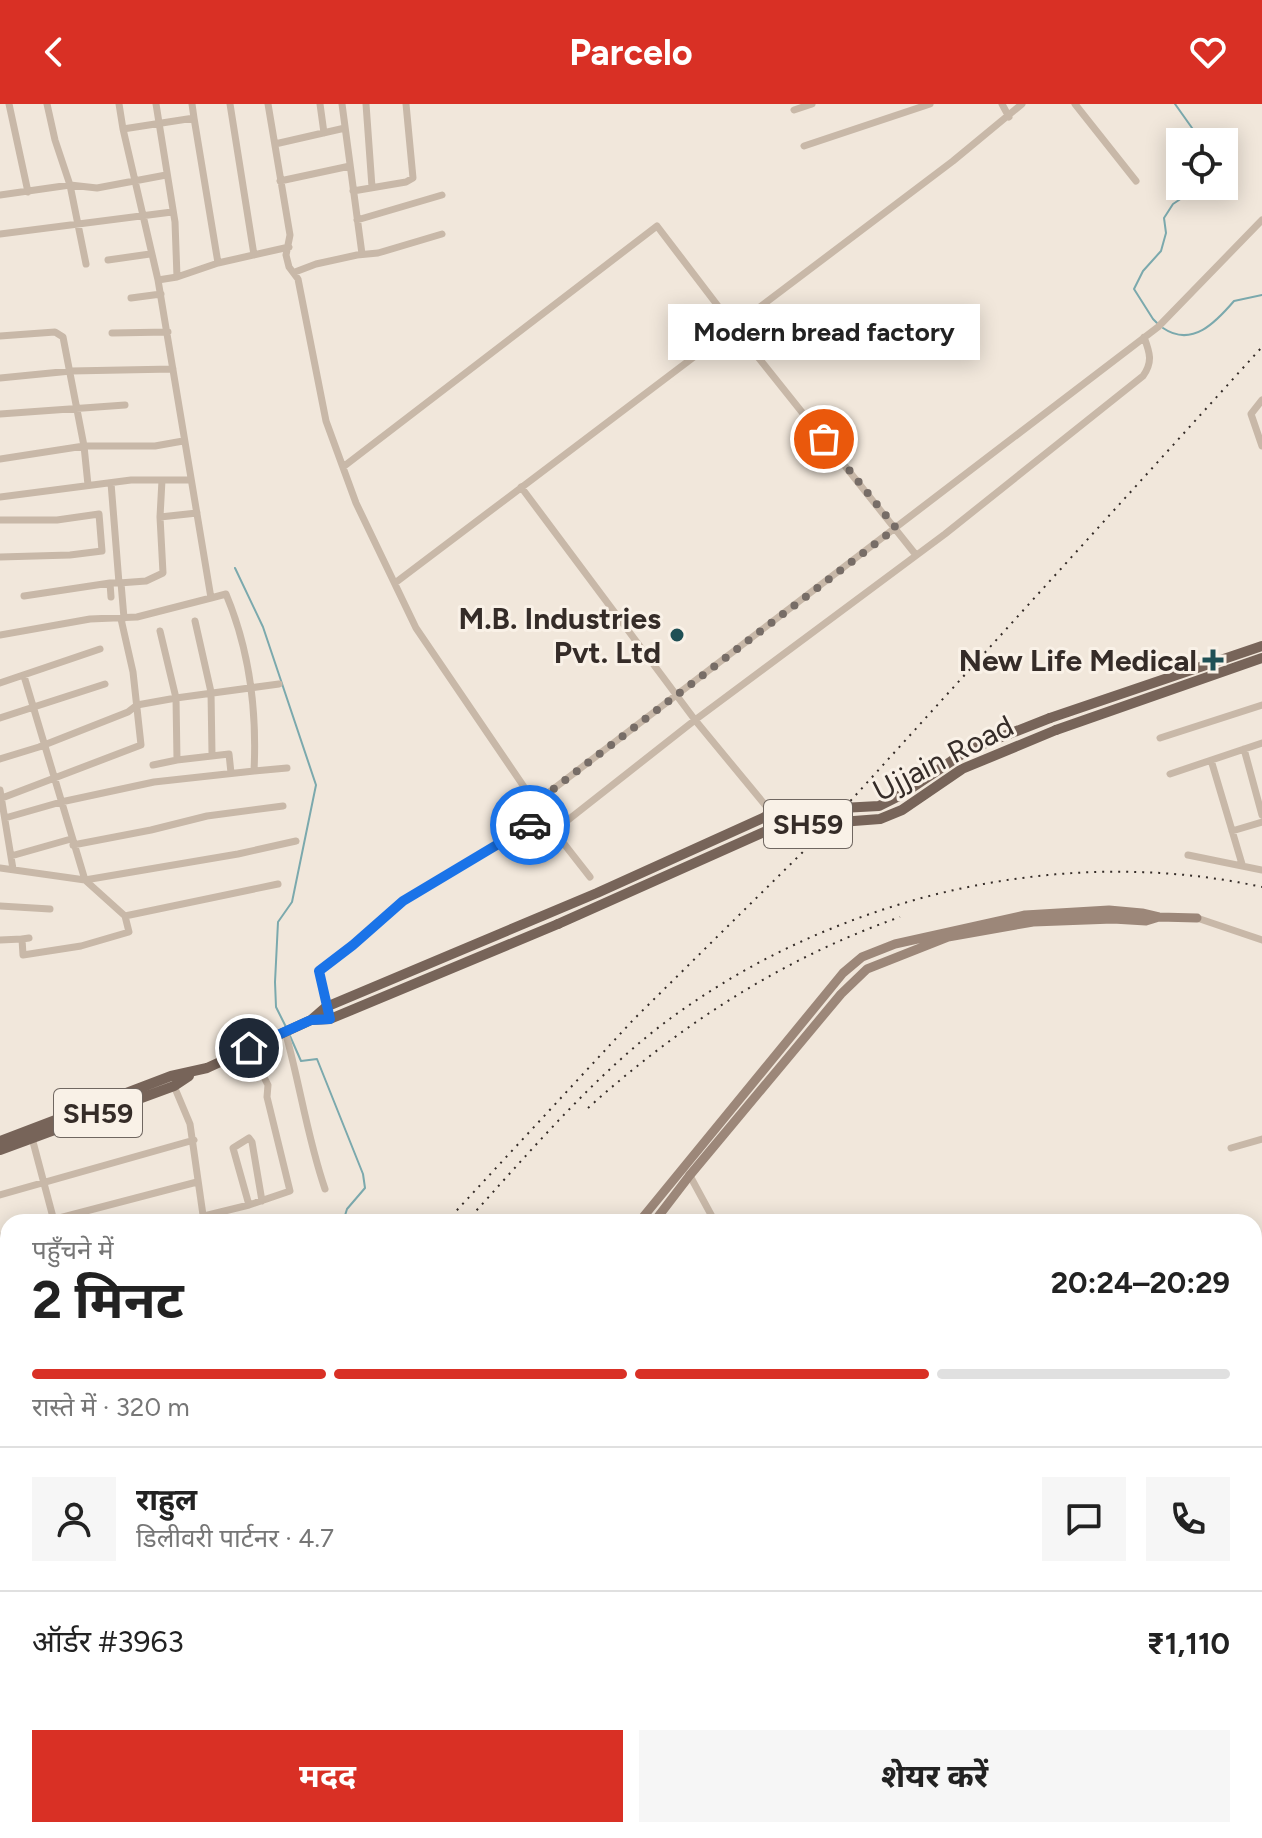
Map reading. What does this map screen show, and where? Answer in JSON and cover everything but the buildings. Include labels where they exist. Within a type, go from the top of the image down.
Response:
[{"type":"main road","name":"SH59","points":[[0,1150],[174,1086],[194,1073],[306,1022],[339,1001],[597,893],[765,817],[804,810],[863,808],[890,802],[968,750],[1050,718],[1262,646]]},
{"type":"main road","name":"Ujjain Road","points":[[330,1019],[558,924],[775,827],[880,819],[902,810],[962,769],[1056,730],[1262,658]]},
{"type":"main road","points":[[1194,670],[1198,681]]},
{"type":"main road","name":"SH59","points":[[306,1022],[330,1019]]},
{"type":"main road","name":"SH59","points":[[0,1141],[171,1076],[194,1073]]},
{"type":"street","points":[[9,104],[28,192]]},
{"type":"street","points":[[47,104],[70,185],[86,264]]},
{"type":"street","points":[[119,104],[161,294],[211,598]]},
{"type":"street","points":[[156,104],[175,222],[177,277]]},
{"type":"street","points":[[192,104],[218,263]]},
{"type":"street","points":[[230,104],[254,255]]},
{"type":"street","points":[[268,104],[290,235],[287,263],[295,272],[326,421],[356,503],[416,628],[554,831],[590,877]]},
{"type":"street","points":[[320,104],[324,133]]},
{"type":"street","points":[[342,104],[362,254]]},
{"type":"street","points":[[366,104],[372,187]]},
{"type":"street","points":[[353,191],[406,182],[414,176],[406,104]]},
{"type":"street","points":[[794,110],[812,104]]},
{"type":"street","points":[[804,146],[930,104]]},
{"type":"street","points":[[1002,104],[1009,117]]},
{"type":"street","points":[[395,583],[1009,117],[1022,104]]},
{"type":"street","points":[[1075,104],[1136,181]]},
{"type":"street","points":[[123,129],[159,126],[194,118]]},
{"type":"street","points":[[275,144],[345,128]]},
{"type":"street","points":[[280,181],[350,166]]},
{"type":"street","points":[[0,195],[70,185],[97,188],[166,175]]},
{"type":"street","points":[[357,220],[442,195]]},
{"type":"street","points":[[0,234],[172,212]]},
{"type":"street","points":[[535,803],[1158,327],[1262,220]]},
{"type":"street","points":[[343,467],[657,226],[916,555]]},
{"type":"street","points":[[295,272],[324,262],[378,253],[442,234]]},
{"type":"street","points":[[158,280],[289,247]]},
{"type":"street","points":[[108,260],[150,254]]},
{"type":"street","points":[[131,298],[161,294]]},
{"type":"street","points":[[112,333],[168,332]]},
{"type":"street","points":[[0,336],[59,333],[66,342],[88,485]]},
{"type":"street","points":[[554,831],[695,720],[916,555],[1143,376],[1150,366],[1150,352],[1144,337]]},
{"type":"street","points":[[0,378],[71,371],[173,369]]},
{"type":"street","points":[[1262,400],[1251,414],[1262,446]]},
{"type":"street","points":[[0,414],[125,405]]},
{"type":"street","points":[[0,459],[84,446],[155,446],[183,441]]},
{"type":"street","points":[[24,596],[146,581],[163,573],[162,480]]},
{"type":"street","points":[[0,497],[88,485],[191,480]]},
{"type":"street","points":[[13,869],[1,794],[140,747],[142,740],[116,583],[111,483]]},
{"type":"street","points":[[521,487],[695,720],[766,806]]},
{"type":"street","points":[[160,517],[197,513]]},
{"type":"street","points":[[0,520],[57,520],[99,514],[102,551],[0,557]]},
{"type":"street","points":[[111,597],[116,583]]},
{"type":"street","points":[[0,635],[90,619],[157,613],[230,592],[251,687],[254,771]]},
{"type":"street","points":[[195,621],[211,692],[212,754]]},
{"type":"street","points":[[160,631],[176,698],[177,760]]},
{"type":"street","points":[[0,683],[100,649]]},
{"type":"street","points":[[0,940],[25,939],[23,955],[81,946],[129,932],[125,916],[85,880],[24,676]]},
{"type":"street","points":[[0,718],[105,684]]},
{"type":"street","points":[[0,759],[128,712],[137,705],[279,684]]},
{"type":"street","points":[[1160,738],[1262,705]]},
{"type":"street","points":[[1170,774],[1262,743]]},
{"type":"street","points":[[1244,749],[1259,788],[1262,815]]},
{"type":"street","points":[[153,765],[212,754],[229,754],[231,773]]},
{"type":"street","points":[[1211,760],[1242,864]]},
{"type":"street","points":[[5,818],[61,802],[154,782],[287,768]]},
{"type":"street","points":[[11,856],[72,842],[160,829],[207,816],[283,806]]},
{"type":"street","points":[[330,1019],[319,971],[403,901],[545,816]]},
{"type":"street","points":[[1232,831],[1262,822]]},
{"type":"street","points":[[0,868],[85,880],[296,841]]},
{"type":"street","points":[[1188,855],[1262,870]]},
{"type":"street","points":[[125,916],[278,884]]},
{"type":"street","points":[[0,906],[50,909]]},
{"type":"street","points":[[645,1214],[843,973],[862,957],[909,940],[1025,915],[1109,910],[1159,917],[1197,918],[1262,940]]},
{"type":"street","points":[[660,1214],[841,994],[867,969],[948,937],[1060,921],[1146,921],[1159,917]]},
{"type":"street","points":[[285,1031],[303,1116],[325,1189]]},
{"type":"street","points":[[220,1214],[290,1191],[267,1097],[268,1085],[249,1048]]},
{"type":"street","points":[[174,1086],[194,1140],[203,1214]]},
{"type":"street","points":[[32,1138],[52,1214]]},
{"type":"street","points":[[249,1205],[233,1148],[249,1138],[262,1201]]},
{"type":"street","points":[[1231,1148],[1262,1139]]},
{"type":"street","points":[[0,1195],[194,1140]]},
{"type":"street","points":[[684,1165],[711,1214]]},
{"type":"street","points":[[77,1214],[197,1182]]},
{"type":"waterway","points":[[1175,104],[1192,128]]},
{"type":"waterway","points":[[1158,324],[1134,289],[1143,271],[1161,251],[1166,233],[1164,218],[1179,200]]},
{"type":"waterway","points":[[1163,328],[1174,333],[1193,334],[1211,324],[1234,301],[1262,295]]},
{"type":"waterway","points":[[235,568],[263,627],[316,785],[292,902],[278,922],[276,1007],[286,1027]]},
{"type":"waterway","points":[[290,1036],[301,1061],[317,1059],[363,1174],[365,1188],[345,1214]]},
{"type":"railway","points":[[453,1214],[634,1019],[815,840],[1262,347]]},
{"type":"railway","points":[[473,1214],[564,1115],[643,1039],[736,976],[805,940],[878,911],[953,890],[1030,877],[1108,872],[1185,875],[1262,887]]},
{"type":"railway","points":[[588,1108],[659,1049],[735,997],[815,952],[900,917]]},
{"type":"way so far","points":[[530,825],[545,816],[535,803],[896,528],[824,439]]},
{"type":"place","name":"Modern bread factory","points":[[824,439]]},
{"type":"place","name":"M.B. Industries Pvt. Ltd","points":[[677,635]]},
{"type":"place","name":"New Life Medical","points":[[1213,660]]},
{"type":"route","points":[[249,1048],[311,1020],[330,1019],[319,971],[403,901],[530,825]]}]
